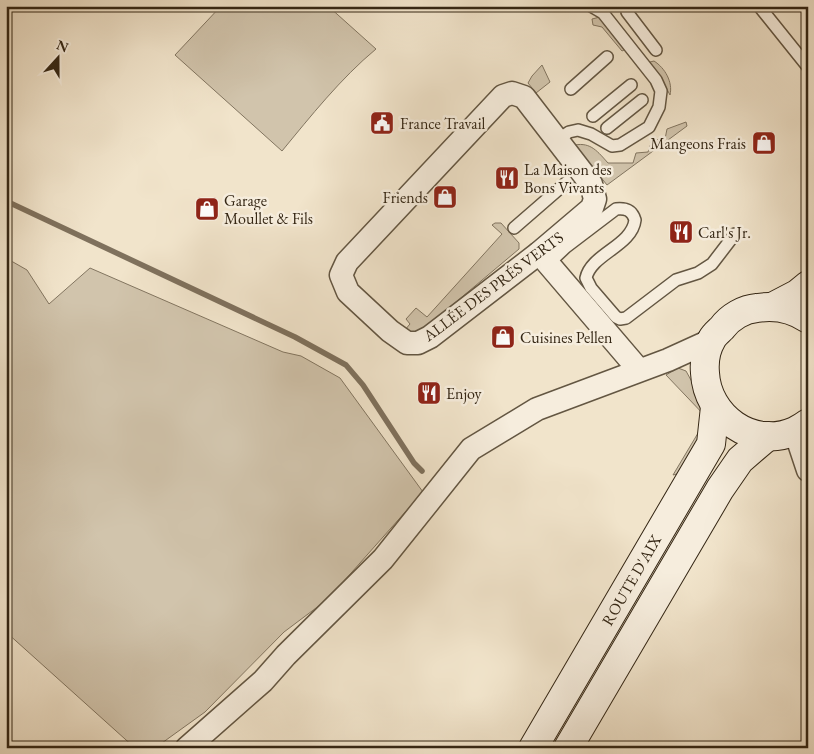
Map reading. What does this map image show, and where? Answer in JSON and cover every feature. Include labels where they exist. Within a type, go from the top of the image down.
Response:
[{"type":"main road","points":[[774,306],[797,294],[808,285]]},
{"type":"main road","points":[[801,427],[782,435],[768,436],[748,432],[729,422],[715,407],[706,385],[704,362],[712,340],[728,320],[749,308],[774,306],[797,312],[808,319]]},
{"type":"main road","name":"ROUTE D'AIX","points":[[533,748],[711,444],[715,407]]},
{"type":"main road","name":"ROUTE D'AIX","points":[[568,748],[669,572],[720,489],[740,460],[768,436]]},
{"type":"street","name":"ALLÉE DES PRÉS VERTS","points":[[512,93],[524,97],[557,140],[591,184],[595,199],[592,208],[544,258],[430,337],[418,343],[407,343],[390,331],[348,292],[341,275],[347,262],[502,96],[512,93]]},
{"type":"street","points":[[544,258],[639,370]]},
{"type":"street","points":[[187,748],[263,681],[286,655],[383,558],[471,450],[537,410],[668,360],[712,340]]},
{"type":"street","points":[[801,427],[808,470]]},
{"type":"lane","points":[[557,140],[570,132],[578,130],[591,134],[612,146],[620,146],[649,127],[659,107],[661,91],[656,80],[603,13],[591,6]]},
{"type":"lane","points":[[759,6],[808,67]]},
{"type":"lane","points":[[627,12],[656,50]]},
{"type":"lane","points":[[571,89],[607,57]]},
{"type":"lane","points":[[593,116],[631,85]]},
{"type":"lane","points":[[607,128],[642,100]]},
{"type":"lane","points":[[514,228],[567,182]]},
{"type":"lane","points":[[544,258],[566,247],[616,209],[625,208],[630,211],[634,215],[635,220],[632,232],[590,269],[586,278],[591,288],[616,317],[620,319],[626,318],[676,280],[698,273],[712,264],[735,234]]},
{"type":"shaded area","points":[[221,6],[328,6],[376,49],[338,85],[282,151],[175,55]]},
{"type":"shaded area","points":[[600,17],[626,49],[622,51],[602,27],[593,25],[592,19]]},
{"type":"shaded area","points":[[654,61],[662,67],[669,80],[670,95],[661,78],[650,67],[650,62]]},
{"type":"shaded area","points":[[542,65],[550,82],[536,93],[528,83]]},
{"type":"shaded area","points":[[686,122],[687,126],[607,185],[575,145],[590,146],[608,163],[633,163],[636,153],[648,152],[652,140],[665,139],[667,129]]},
{"type":"shaded area","points":[[501,223],[519,243],[519,249],[412,339],[404,331],[410,324],[406,319],[416,308],[427,317],[502,234],[492,225]]},
{"type":"shaded area","points":[[6,258],[27,270],[49,304],[90,268],[283,352],[301,356],[340,378],[423,492],[328,599],[284,632],[205,712],[155,748],[135,748],[6,632]]},
{"type":"shaded area","points":[[678,368],[686,371],[708,411],[709,425],[677,474],[673,475],[707,418],[666,375]]},
{"type":"waterway","points":[[6,201],[295,337],[346,365],[363,385],[414,463],[422,471]]},
{"type":"place","name":"France Travail","points":[[382,123]]},
{"type":"place","name":"Mangeons Frais","points":[[764,143]]},
{"type":"place","name":"La Maison des Bons Vivants","points":[[507,178]]},
{"type":"place","name":"Friends","points":[[445,197]]},
{"type":"place","name":"Garage Moullet & Fils","points":[[207,209]]},
{"type":"place","name":"Carl's Jr.","points":[[681,232]]},
{"type":"place","name":"Cuisines Pellen","points":[[503,337]]},
{"type":"place","name":"Enjoy","points":[[429,393]]}]
